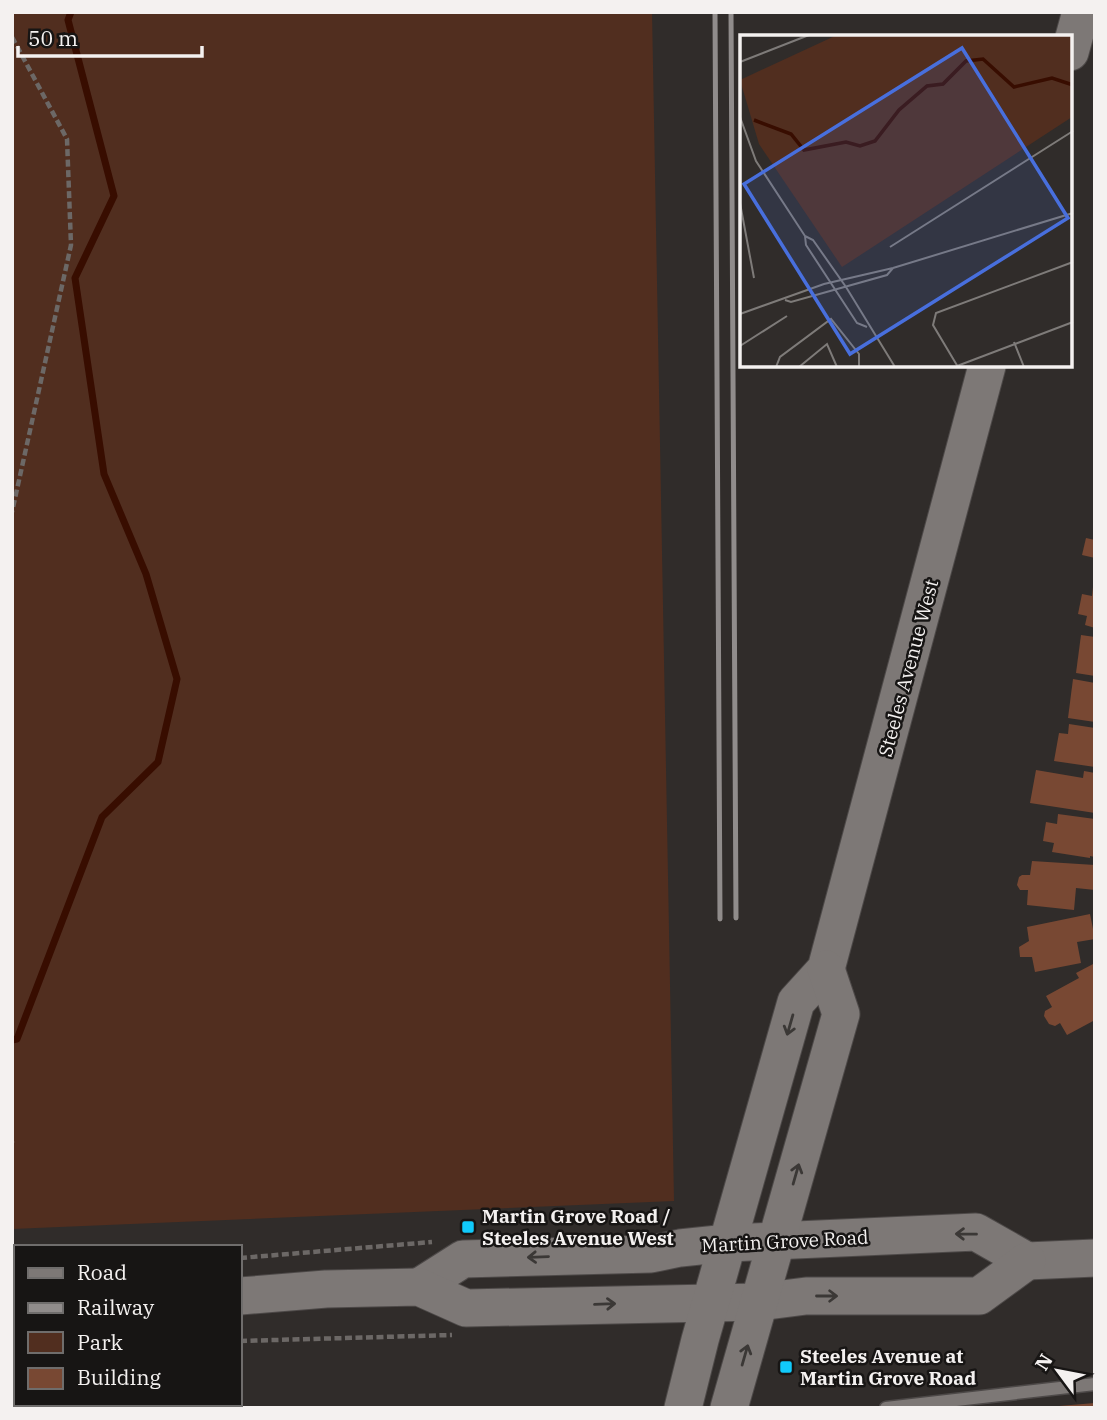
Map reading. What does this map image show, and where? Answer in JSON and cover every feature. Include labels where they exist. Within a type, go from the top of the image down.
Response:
[{"type":"main road","points":[[1072,45],[1081,12]]},
{"type":"main road","name":"Steeles Avenue West","points":[[683,1408],[796,1002],[826,969],[986,368]]},
{"type":"main road","points":[[729,1408],[841,1014],[826,969]]},
{"type":"main road","name":"Martin Grove Road","points":[[419,1287],[463,1259],[651,1254],[680,1248],[778,1240],[976,1232],[1027,1261]]},
{"type":"main road","points":[[242,1296],[326,1289],[419,1287],[466,1308],[759,1302],[806,1296],[979,1296],[1027,1261],[1095,1258]]},
{"type":"lane","points":[[886,1408],[1095,1384]]},
{"type":"path","points":[[12,37],[67,139],[71,245],[12,512]]},
{"type":"path","points":[[242,1341],[463,1335]]},
{"type":"green space","points":[[12,12],[652,12],[674,1201],[12,1229]]},
{"type":"building","points":[[1086,538],[1095,540],[1095,558],[1082,555]]},
{"type":"building","points":[[1093,587],[1095,628],[1085,625],[1087,616],[1078,614],[1082,594],[1092,596]]},
{"type":"building","points":[[1081,635],[1095,637],[1095,676],[1076,673]]},
{"type":"building","points":[[1073,679],[1095,683],[1095,722],[1068,718]]},
{"type":"building","points":[[1069,724],[1095,728],[1095,767],[1054,761],[1059,733],[1068,734]]},
{"type":"building","points":[[1036,770],[1083,778],[1084,771],[1095,773],[1095,813],[1030,803]]},
{"type":"building","points":[[1058,814],[1095,819],[1095,857],[1052,852],[1054,843],[1043,841],[1046,822],[1057,824]]},
{"type":"building","points":[[1032,861],[1095,865],[1095,890],[1076,888],[1074,910],[1027,905],[1028,890],[1020,890],[1017,885],[1019,877],[1030,875]]},
{"type":"building","points":[[1090,914],[1095,939],[1077,942],[1081,963],[1035,972],[1032,957],[1020,957],[1019,947],[1029,941],[1027,927]]},
{"type":"building","points":[[1095,963],[1095,1020],[1067,1035],[1060,1023],[1055,1026],[1049,1024],[1044,1016],[1045,1011],[1052,1007],[1046,996],[1079,978],[1076,973]]},
{"type":"building","points":[[1095,1403],[1095,1408],[1059,1406]]},
{"type":"waterway","points":[[12,1040],[17,1039],[102,817],[158,762],[177,679],[146,574],[104,474],[75,278],[114,196],[68,20],[71,12]]},
{"type":"railway","points":[[715,12],[720,919]]},
{"type":"railway","points":[[731,12],[736,918]]},
{"type":"place","name":"Martin Grove Road / Steeles Avenue West","points":[[468,1227]]},
{"type":"place","name":"Steeles Avenue at Martin Grove Road","points":[[786,1367]]}]
